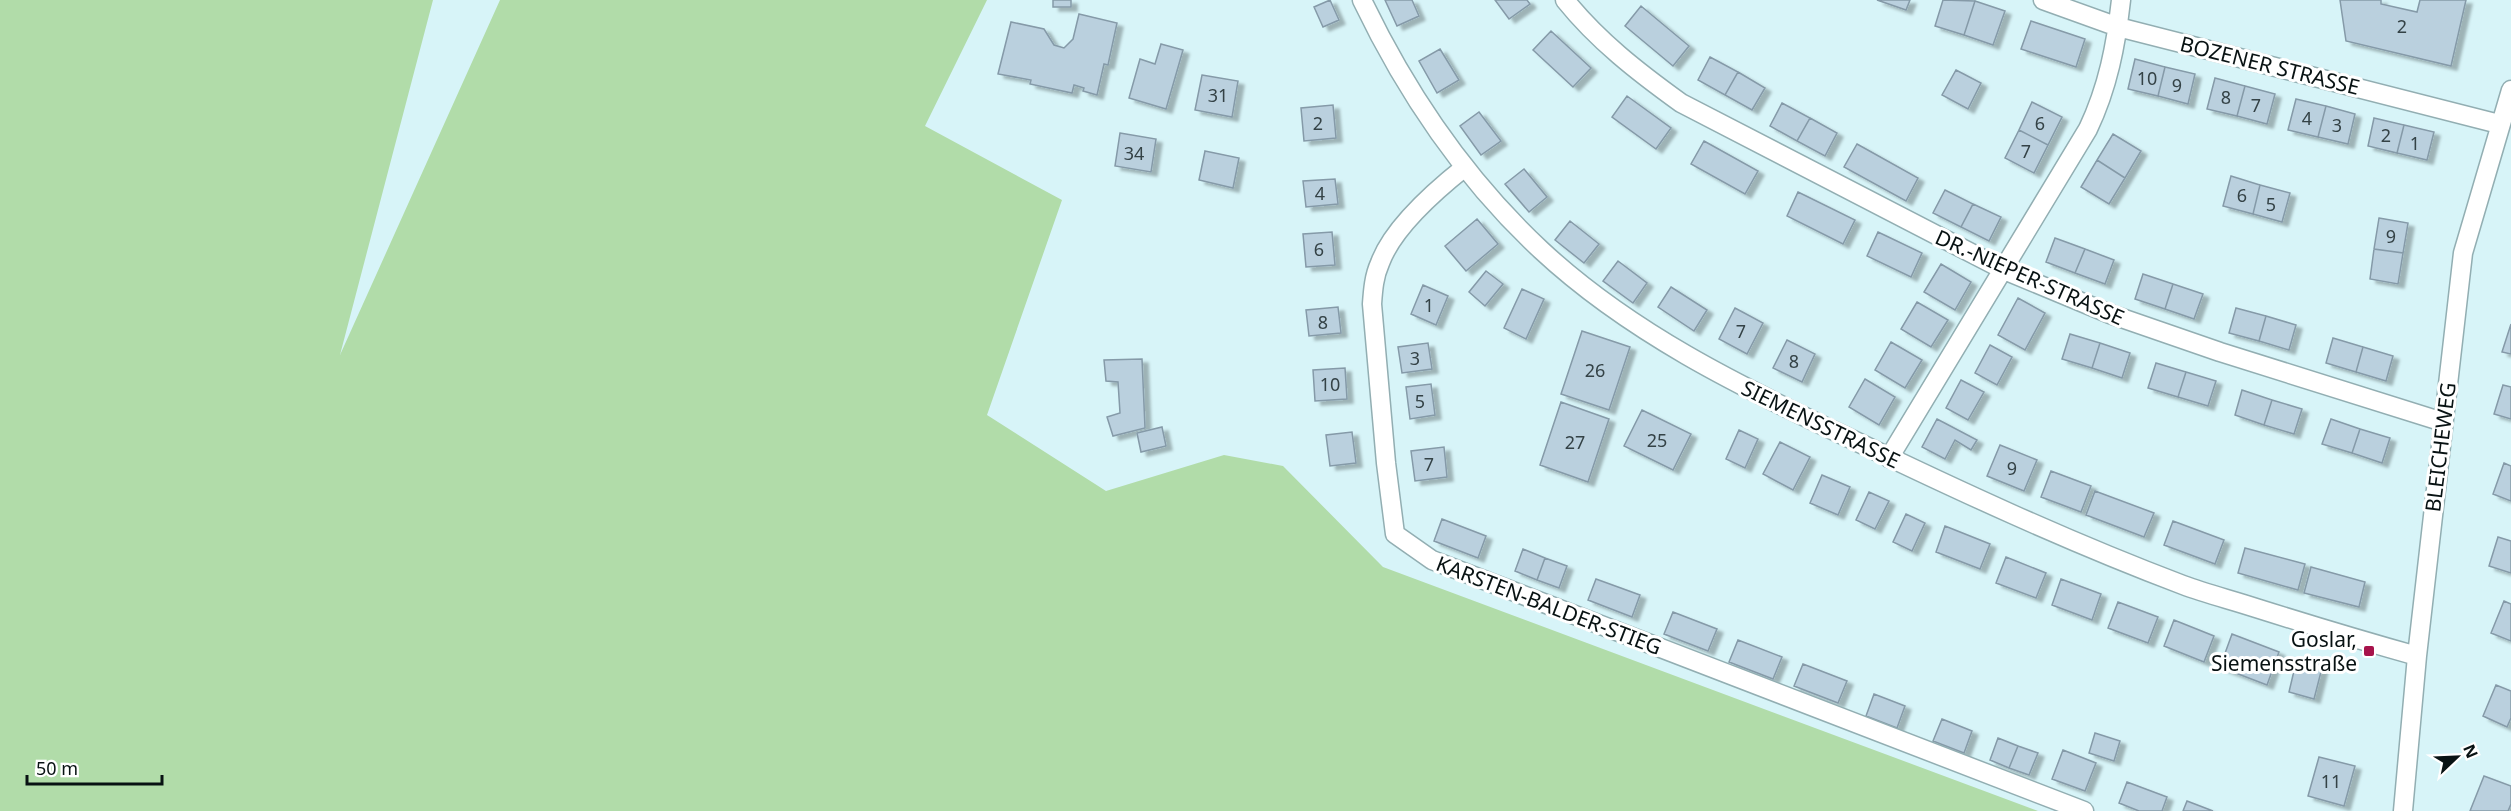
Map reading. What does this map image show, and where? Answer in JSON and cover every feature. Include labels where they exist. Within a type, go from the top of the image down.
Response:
[{"type":"street","name":"SIEMENSSTRASSE","points":[[1362,0],[1411,92],[1465,167],[1504,213],[1541,251],[1632,321],[1723,376],[1889,458],[2014,515],[2184,585],[2417,656]]},
{"type":"street","name":"DR.-NIEPER-STRASSE","points":[[1565,0],[1594,34],[1639,73],[1681,103],[2004,270],[2110,314],[2443,422]]},
{"type":"street","name":"BOZENER STRASSE","points":[[2043,0],[2118,27],[2499,124]]},
{"type":"street","points":[[1889,458],[2088,129],[2107,82],[2121,0]]},
{"type":"street","name":"BLEICHEWEG","points":[[2403,811],[2417,656],[2463,253],[2499,124],[2511,90]]},
{"type":"street","name":"KARSTEN-BALDER-STIEG","points":[[1465,167],[1420,208],[1390,242],[1380,262],[1374,282],[1372,304],[1386,463],[1395,534],[1432,560],[2084,811]]},
{"type":"green space","points":[[0,0],[433,0],[340,355],[500,0],[987,0],[925,126],[1062,200],[987,415],[1106,491],[1224,455],[1283,466],[1383,567],[2038,811],[0,811]]},
{"type":"building","points":[[1053,0],[1071,0],[1071,7],[1053,7]]},
{"type":"building","points":[[1330,0],[1339,20],[1323,27],[1314,7]]},
{"type":"building","points":[[1385,0],[1412,0],[1419,16],[1397,26]]},
{"type":"building","points":[[1495,0],[1527,0],[1530,4],[1509,19]]},
{"type":"building","points":[[1877,0],[1910,0],[1906,10]]},
{"type":"building","points":[[1943,0],[1975,1],[1964,35],[1935,26]]},
{"type":"building","points":[[2340,0],[2381,0],[2381,4],[2417,12],[2420,0],[2466,0],[2451,66],[2346,41]]},
{"type":"building","points":[[1975,1],[2005,11],[1993,45],[1964,35]]},
{"type":"building","points":[[1641,6],[1689,46],[1673,66],[1625,26]]},
{"type":"building","points":[[1079,14],[1117,23],[1108,65],[1104,64],[1097,95],[1083,91],[1084,88],[1074,85],[1072,93],[1030,84],[1031,80],[998,74],[1011,22],[1044,29],[1054,45],[1064,48],[1073,39]]},
{"type":"building","points":[[2031,21],[2085,39],[2076,67],[2021,49]]},
{"type":"building","points":[[1551,31],[1591,68],[1573,87],[1533,50]]},
{"type":"building","points":[[1161,44],[1183,50],[1166,109],[1129,98],[1140,59],[1155,64]]},
{"type":"building","points":[[1440,49],[1459,80],[1437,93],[1419,61]]},
{"type":"building","points":[[1710,57],[1738,72],[1725,95],[1698,80]]},
{"type":"building","points":[[2135,59],[2165,67],[2158,96],[2128,89]]},
{"type":"building","points":[[2165,67],[2195,74],[2188,104],[2158,96]]},
{"type":"building","points":[[1956,70],[1981,83],[1968,109],[1942,95]]},
{"type":"building","points":[[1738,72],[1765,88],[1752,110],[1725,95]]},
{"type":"building","points":[[1202,75],[1238,81],[1232,117],[1195,110]]},
{"type":"building","points":[[2215,78],[2245,86],[2237,116],[2207,109]]},
{"type":"building","points":[[2245,86],[2275,94],[2267,124],[2237,116]]},
{"type":"building","points":[[1627,96],[1671,128],[1656,149],[1612,117]]},
{"type":"building","points":[[2296,99],[2326,106],[2318,137],[2288,130]]},
{"type":"building","points":[[2032,102],[2062,117],[2048,145],[2019,130]]},
{"type":"building","points":[[1782,103],[1810,118],[1797,141],[1770,126]]},
{"type":"building","points":[[1333,105],[1336,138],[1304,141],[1301,108]]},
{"type":"building","points":[[2326,106],[2355,114],[2348,144],[2318,137]]},
{"type":"building","points":[[1479,112],[1501,141],[1481,155],[1460,126]]},
{"type":"building","points":[[1810,118],[1837,133],[1825,156],[1797,141]]},
{"type":"building","points":[[2374,118],[2404,125],[2397,153],[2368,146]]},
{"type":"building","points":[[2404,125],[2434,132],[2427,160],[2397,153]]},
{"type":"building","points":[[2019,130],[2048,145],[2034,173],[2005,158]]},
{"type":"building","points":[[1120,133],[1156,139],[1151,172],[1115,166]]},
{"type":"building","points":[[2113,134],[2141,151],[2125,178],[2097,160]]},
{"type":"building","points":[[1704,141],[1758,171],[1745,194],[1691,164]]},
{"type":"building","points":[[1857,144],[1918,178],[1906,201],[1844,167]]},
{"type":"building","points":[[1205,151],[1239,158],[1233,188],[1199,180]]},
{"type":"building","points":[[2097,160],[2125,178],[2109,204],[2081,187]]},
{"type":"building","points":[[1524,169],[1547,197],[1529,212],[1505,184]]},
{"type":"building","points":[[2231,176],[2260,185],[2253,214],[2223,206]]},
{"type":"building","points":[[1335,179],[1338,204],[1306,207],[1303,181]]},
{"type":"building","points":[[2260,185],[2290,193],[2282,222],[2253,214]]},
{"type":"building","points":[[1945,190],[1973,204],[1961,227],[1933,213]]},
{"type":"building","points":[[1798,192],[1855,220],[1843,244],[1787,216]]},
{"type":"building","points":[[1973,204],[2001,217],[1989,241],[1961,227]]},
{"type":"building","points":[[2379,218],[2408,223],[2403,253],[2374,249]]},
{"type":"building","points":[[1477,219],[1498,244],[1466,271],[1445,246]]},
{"type":"building","points":[[1570,221],[1599,244],[1584,263],[1555,240]]},
{"type":"building","points":[[1332,232],[1335,265],[1306,267],[1303,234]]},
{"type":"building","points":[[1878,232],[1922,253],[1911,277],[1867,256]]},
{"type":"building","points":[[2055,238],[2085,249],[2075,273],[2046,262]]},
{"type":"building","points":[[2085,249],[2114,260],[2105,284],[2075,273]]},
{"type":"building","points":[[2374,249],[2403,253],[2398,284],[2370,279]]},
{"type":"building","points":[[1618,261],[1647,283],[1633,303],[1603,281]]},
{"type":"building","points":[[1941,264],[1971,282],[1955,310],[1924,292]]},
{"type":"building","points":[[1486,271],[1503,284],[1485,306],[1469,292]]},
{"type":"building","points":[[2143,274],[2173,284],[2165,309],[2135,299]]},
{"type":"building","points":[[2173,284],[2203,294],[2194,319],[2165,309]]},
{"type":"building","points":[[1423,285],[1448,296],[1436,325],[1411,314]]},
{"type":"building","points":[[1671,287],[1707,310],[1694,331],[1658,307]]},
{"type":"building","points":[[1522,289],[1544,299],[1526,339],[1504,328]]},
{"type":"building","points":[[2018,298],[2045,313],[2025,350],[1998,335]]},
{"type":"building","points":[[1917,302],[1948,320],[1931,347],[1901,329]]},
{"type":"building","points":[[1338,307],[1341,333],[1309,336],[1306,310]]},
{"type":"building","points":[[1735,308],[1763,323],[1747,354],[1719,339]]},
{"type":"building","points":[[2236,308],[2266,316],[2259,341],[2229,333]]},
{"type":"building","points":[[2266,316],[2296,325],[2289,350],[2259,341]]},
{"type":"building","points":[[2511,324],[2511,354],[2502,352]]},
{"type":"building","points":[[1582,331],[1630,347],[1609,410],[1561,394]]},
{"type":"building","points":[[2070,334],[2100,343],[2092,368],[2062,359]]},
{"type":"building","points":[[2333,338],[2363,347],[2356,372],[2326,363]]},
{"type":"building","points":[[1787,340],[1815,354],[1802,382],[1773,368]]},
{"type":"building","points":[[1891,342],[1922,360],[1905,388],[1875,370]]},
{"type":"building","points":[[1428,343],[1432,369],[1402,373],[1398,347]]},
{"type":"building","points":[[2100,343],[2130,353],[2122,378],[2092,368]]},
{"type":"building","points":[[1990,345],[2012,357],[1997,385],[1975,373]]},
{"type":"building","points":[[2363,347],[2393,356],[2386,381],[2356,372]]},
{"type":"building","points":[[1142,359],[1145,428],[1113,436],[1107,417],[1120,413],[1118,382],[1106,381],[1104,360]]},
{"type":"building","points":[[2156,363],[2186,372],[2178,397],[2148,388]]},
{"type":"building","points":[[1345,368],[1347,399],[1315,401],[1313,370]]},
{"type":"building","points":[[2186,372],[2216,381],[2208,406],[2178,397]]},
{"type":"building","points":[[1865,379],[1895,397],[1879,425],[1849,407]]},
{"type":"building","points":[[1961,380],[1984,392],[1968,420],[1946,408]]},
{"type":"building","points":[[1431,384],[1435,415],[1410,419],[1406,387]]},
{"type":"building","points":[[2503,385],[2511,387],[2511,419],[2494,414]]},
{"type":"building","points":[[2242,390],[2272,400],[2264,425],[2235,415]]},
{"type":"building","points":[[2272,400],[2302,409],[2294,434],[2264,425]]},
{"type":"building","points":[[1561,402],[1609,419],[1588,482],[1540,465]]},
{"type":"building","points":[[1642,410],[1691,434],[1673,470],[1624,446]]},
{"type":"building","points":[[1937,419],[1977,440],[1971,450],[1955,440],[1945,459],[1922,447]]},
{"type":"building","points":[[2331,419],[2360,429],[2352,453],[2322,444]]},
{"type":"building","points":[[1162,427],[1166,446],[1141,452],[1137,433]]},
{"type":"building","points":[[2360,429],[2390,438],[2382,463],[2352,453]]},
{"type":"building","points":[[1739,430],[1758,439],[1745,468],[1726,459]]},
{"type":"building","points":[[1352,432],[1356,463],[1330,466],[1326,435]]},
{"type":"building","points":[[1780,442],[1810,457],[1793,490],[1763,474]]},
{"type":"building","points":[[2000,445],[2037,460],[2024,491],[1987,476]]},
{"type":"building","points":[[1444,447],[1447,477],[1415,481],[1411,451]]},
{"type":"building","points":[[2504,463],[2511,466],[2511,501],[2493,494]]},
{"type":"building","points":[[2051,471],[2091,486],[2081,512],[2041,497]]},
{"type":"building","points":[[1822,475],[1850,487],[1838,515],[1810,503]]},
{"type":"building","points":[[2095,491],[2154,513],[2144,537],[2086,515]]},
{"type":"building","points":[[1869,492],[1889,501],[1875,529],[1856,520]]},
{"type":"building","points":[[1906,514],[1925,523],[1912,551],[1893,542]]},
{"type":"building","points":[[1442,519],[1486,536],[1478,558],[1434,541]]},
{"type":"building","points":[[2173,521],[2224,540],[2215,564],[2164,545]]},
{"type":"building","points":[[1945,526],[1990,544],[1980,569],[1936,552]]},
{"type":"building","points":[[2498,537],[2511,541],[2511,573],[2489,566]]},
{"type":"building","points":[[2245,548],[2305,564],[2298,590],[2238,573]]},
{"type":"building","points":[[1523,549],[1545,558],[1537,580],[1515,571]]},
{"type":"building","points":[[2006,557],[2046,573],[2036,598],[1996,583]]},
{"type":"building","points":[[1545,558],[1567,566],[1559,588],[1537,580]]},
{"type":"building","points":[[2311,567],[2365,582],[2359,607],[2304,593]]},
{"type":"building","points":[[1596,579],[1640,595],[1632,617],[1588,600]]},
{"type":"building","points":[[2061,579],[2101,594],[2092,620],[2052,605]]},
{"type":"building","points":[[2504,601],[2511,604],[2511,641],[2491,633]]},
{"type":"building","points":[[2118,602],[2158,617],[2148,643],[2108,628]]},
{"type":"building","points":[[1673,612],[1717,629],[1708,651],[1664,634]]},
{"type":"building","points":[[2174,620],[2214,636],[2204,662],[2164,646]]},
{"type":"building","points":[[2232,634],[2279,652],[2267,685],[2220,667]]},
{"type":"building","points":[[1738,640],[1782,657],[1773,679],[1729,662]]},
{"type":"building","points":[[2297,658],[2323,664],[2314,699],[2289,692]]},
{"type":"building","points":[[1803,664],[1847,681],[1838,703],[1794,686]]},
{"type":"building","points":[[2496,685],[2511,691],[2511,718],[2507,727],[2483,716]]},
{"type":"building","points":[[1874,694],[1905,706],[1897,728],[1866,716]]},
{"type":"building","points":[[1942,719],[1972,731],[1964,753],[1933,741]]},
{"type":"building","points":[[2095,733],[2120,741],[2114,761],[2089,753]]},
{"type":"building","points":[[1998,738],[2018,746],[2009,768],[1990,760]]},
{"type":"building","points":[[2018,746],[2038,753],[2029,775],[2009,768]]},
{"type":"building","points":[[2063,750],[2096,763],[2085,791],[2052,779]]},
{"type":"building","points":[[2319,757],[2355,766],[2344,806],[2308,796]]},
{"type":"building","points":[[2484,776],[2511,786],[2511,804],[2508,811],[2470,811]]},
{"type":"building","points":[[2127,782],[2167,797],[2162,811],[2139,811],[2119,803]]},
{"type":"building","points":[[2187,801],[2213,811],[2183,811]]},
{"type":"place","name":"Goslar, Siemensstraße","points":[[2369,651]]}]
